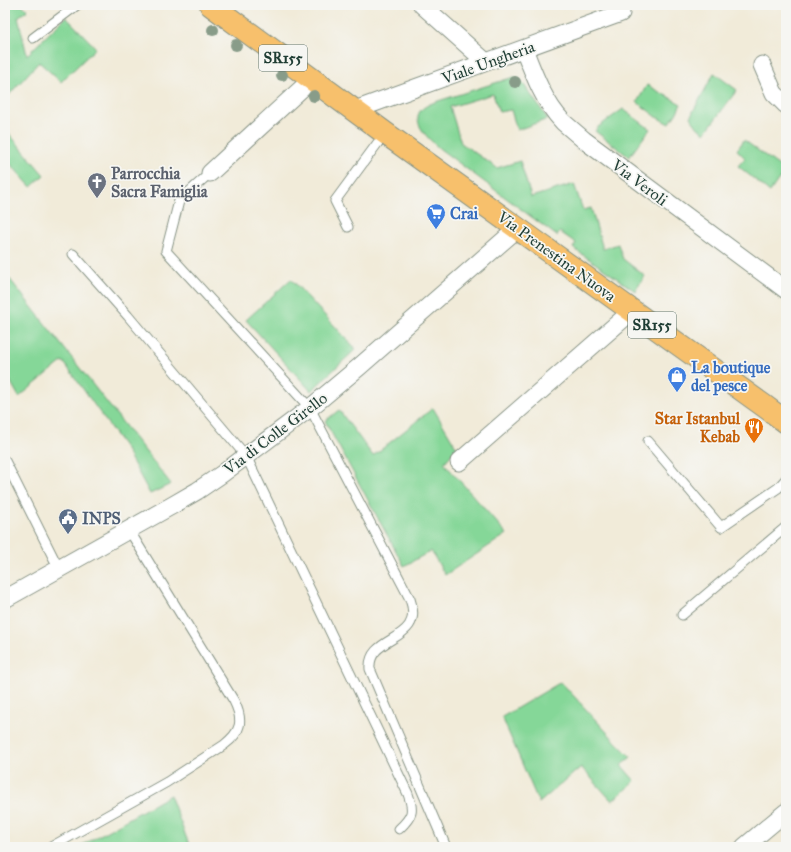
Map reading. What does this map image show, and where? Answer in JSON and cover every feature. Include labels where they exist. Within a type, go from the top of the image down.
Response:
[{"type":"main road","name":"Via Prenestina Nuova","points":[[211,5],[385,133],[786,422]]},
{"type":"street","points":[[422,5],[486,62]]},
{"type":"street","name":"Viale Ungheria","points":[[355,110],[524,49],[619,9]]},
{"type":"street","name":"Via Veroli","points":[[524,49],[544,96],[563,122],[584,140],[786,290]]},
{"type":"street","points":[[762,64],[774,93],[786,105]]},
{"type":"street","points":[[210,173],[312,79]]},
{"type":"street","name":"Via di Colle Girello","points":[[5,599],[186,498],[217,477],[310,408],[518,228]]},
{"type":"street","points":[[459,462],[632,310]]},
{"type":"street","points":[[744,847],[786,812]]},
{"type":"lane","points":[[33,38],[76,5]]},
{"type":"lane","points":[[348,227],[335,201],[385,133]]},
{"type":"lane","points":[[210,173],[179,201],[166,251],[310,408],[413,605],[413,617],[411,622],[404,632],[380,647],[375,652],[371,657],[370,669],[446,847]]},
{"type":"lane","points":[[73,254],[128,316],[246,456],[408,794],[412,807],[411,815],[399,829]]},
{"type":"lane","points":[[648,441],[721,527],[778,488],[786,479]]},
{"type":"lane","points":[[5,461],[59,569]]},
{"type":"lane","points":[[682,615],[786,527]]},
{"type":"lane","points":[[50,847],[167,782],[224,745],[232,739],[238,730],[240,722],[239,714],[234,701],[129,530]]},
{"type":"green space","points":[[5,5],[22,5],[28,10],[18,17],[27,55],[66,17],[96,48],[61,82],[39,62],[5,99]]},
{"type":"green space","points":[[714,73],[737,90],[705,133],[698,128],[690,117]]},
{"type":"green space","points":[[514,77],[522,82],[548,119],[517,130],[511,110],[499,112],[493,94],[450,107],[461,143],[497,168],[520,161],[531,197],[574,184],[583,210],[591,208],[603,249],[618,244],[623,259],[645,276],[635,291],[573,248],[576,243],[560,232],[557,236],[440,149],[427,137],[420,126],[418,115],[424,107],[435,102]]},
{"type":"green space","points":[[647,85],[681,104],[669,124],[658,118],[637,102]]},
{"type":"green space","points":[[623,109],[650,129],[629,157],[595,131],[598,127]]},
{"type":"green space","points":[[5,129],[44,175],[31,187],[5,158]]},
{"type":"green space","points":[[744,140],[786,171],[786,173],[778,180],[770,192],[738,166],[745,158],[737,150]]},
{"type":"green space","points":[[5,273],[171,484],[150,494],[125,448],[63,361],[19,397],[5,372]]},
{"type":"green space","points":[[291,279],[356,349],[311,391],[246,320]]},
{"type":"green space","points":[[433,408],[457,448],[444,463],[507,534],[445,575],[431,551],[404,566],[325,421],[339,410],[373,456]]},
{"type":"green space","points":[[561,682],[631,757],[621,765],[635,781],[612,801],[581,767],[539,803],[502,717]]},
{"type":"green space","points":[[170,795],[190,847],[79,847]]},
{"type":"place","name":"Parrocchia Sacra Famiglia","points":[[97,199]]},
{"type":"place","name":"Crai","points":[[436,230]]},
{"type":"place","name":"La boutique del pesce","points":[[677,393]]},
{"type":"place","name":"Star Istanbul Kebab","points":[[754,444]]},
{"type":"place","name":"INPS","points":[[68,535]]}]
